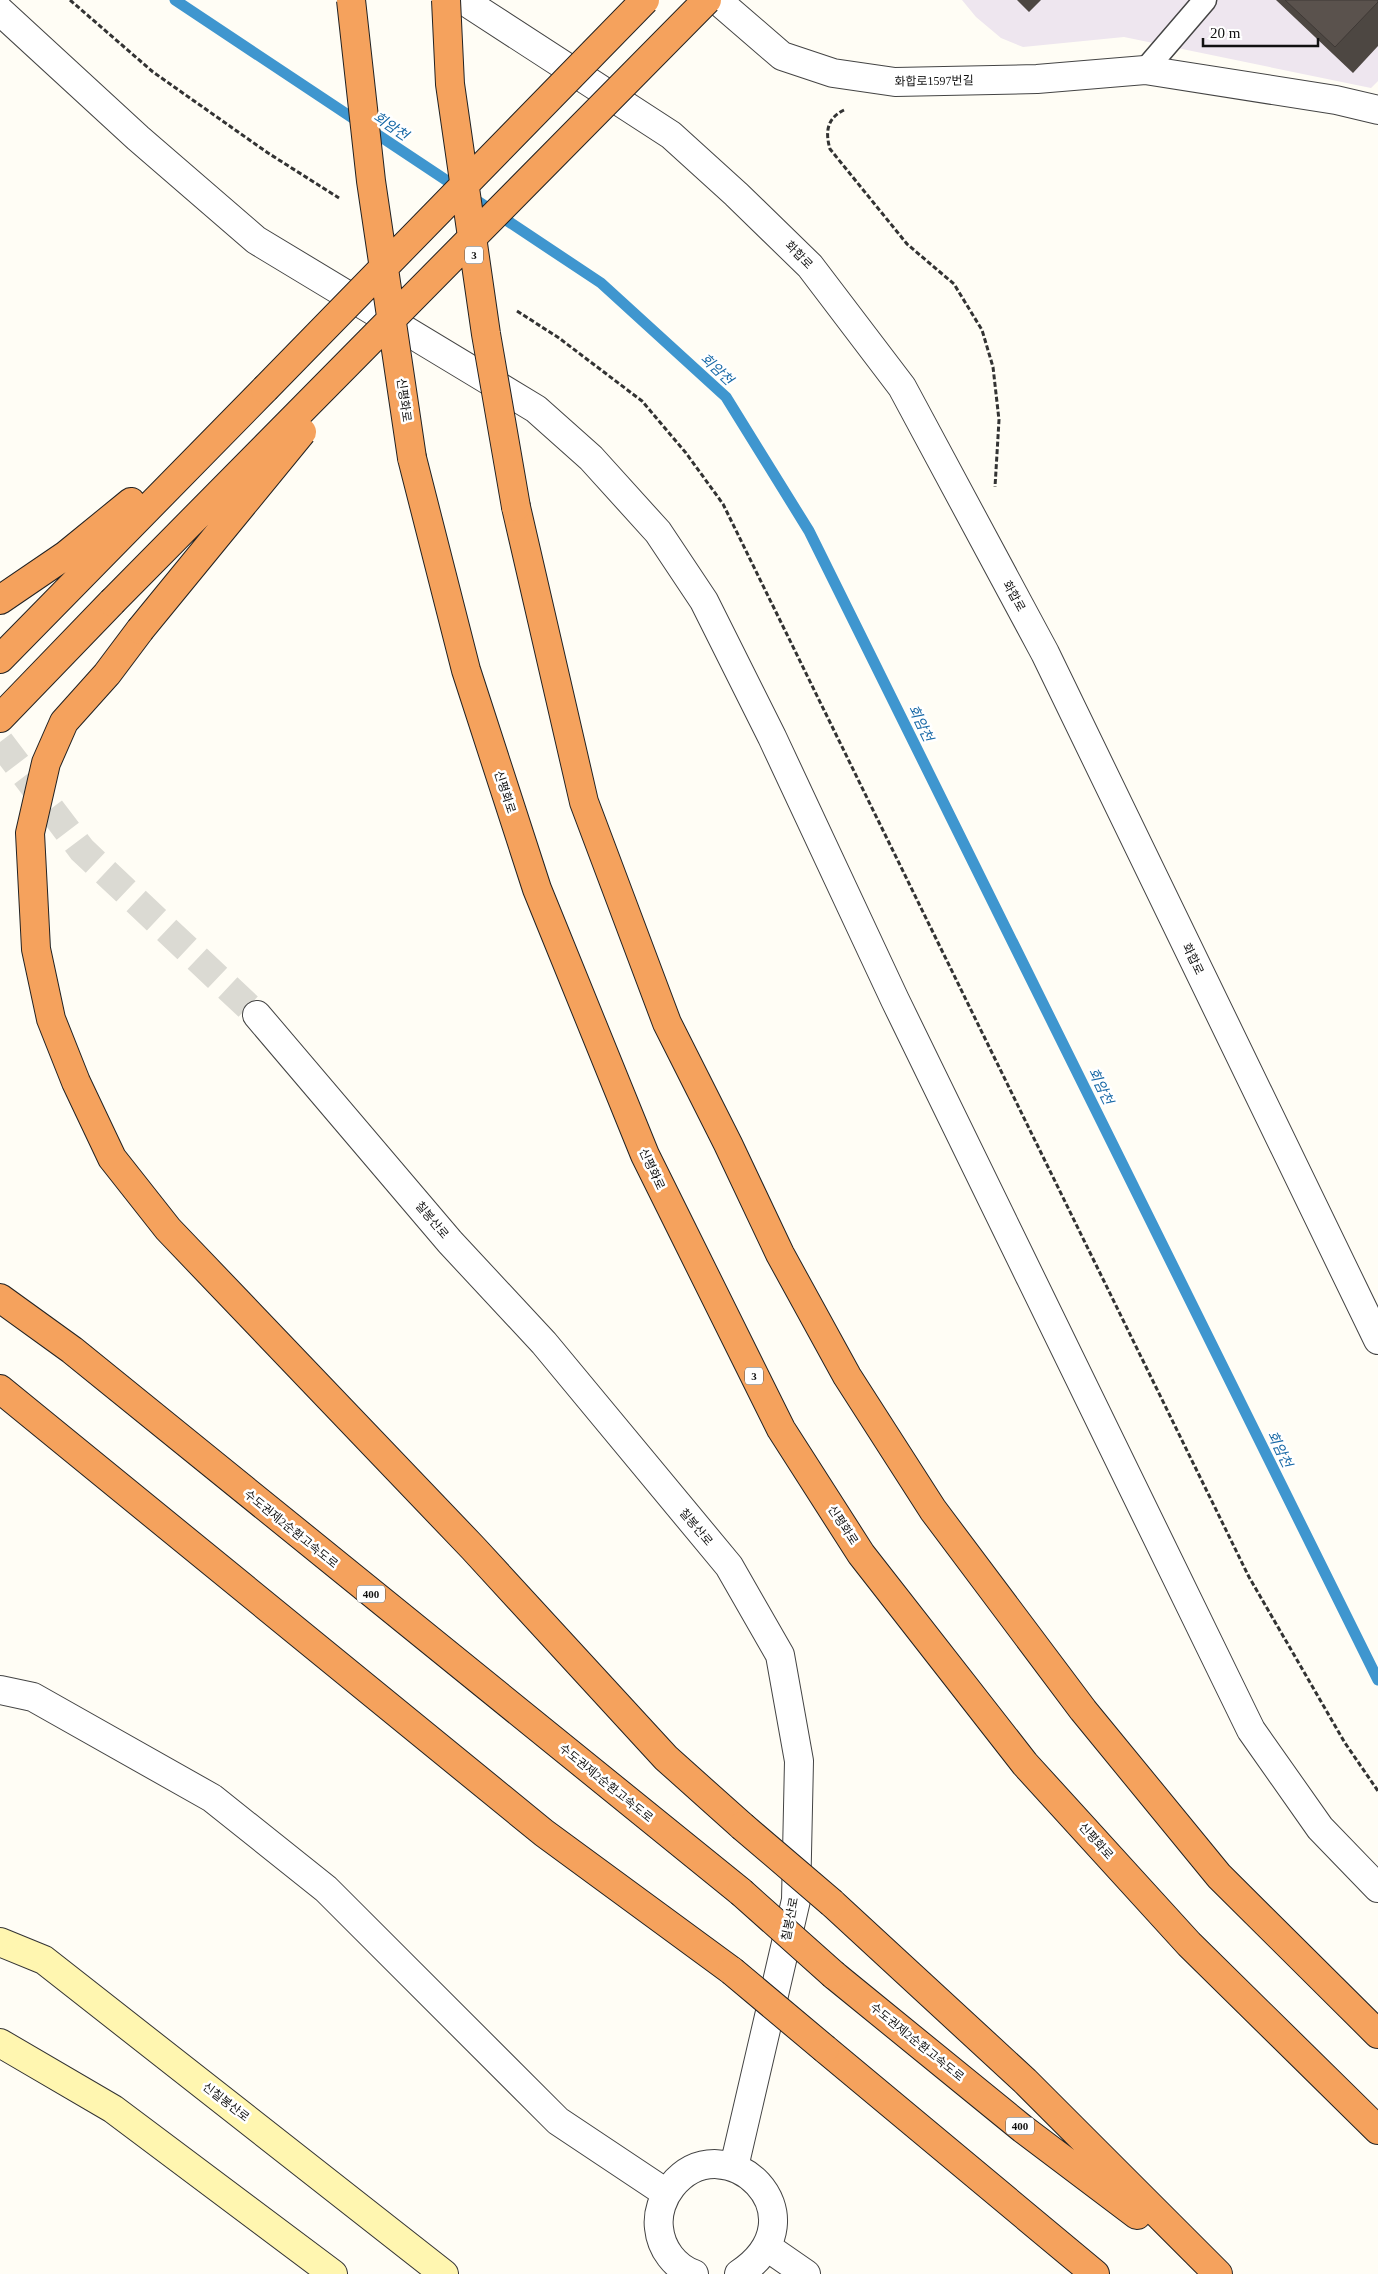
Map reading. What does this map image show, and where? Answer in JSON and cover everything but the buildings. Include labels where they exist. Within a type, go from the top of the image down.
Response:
[{"type":"highway","name":"신평화로","points":[[352,0],[371,181],[412,458],[466,670],[537,889],[645,1155],[781,1429],[861,1554],[1026,1764],[1189,1944],[1378,2130]]},
{"type":"highway","name":"3","points":[[446,0],[450,84],[486,334],[516,508],[584,802],[667,1024],[728,1144],[780,1254],[847,1376],[933,1510],[1083,1710],[1219,1876],[1378,2034]]},
{"type":"highway","points":[[0,659],[75,564],[264,389],[645,0]]},
{"type":"highway","points":[[0,718],[112,602],[708,0]]},
{"type":"highway","points":[[406,305],[140,630],[107,674],[64,722],[46,763],[30,832],[36,949],[51,1019],[76,1082],[112,1158],[168,1229],[473,1548],[666,1758],[832,1903],[1025,2081],[1218,2274]]},
{"type":"highway","points":[[0,600],[75,564]]},
{"type":"highway","name":"수도권제2순환고속도로","points":[[0,1298],[72,1350],[741,1892],[834,1975],[1023,2129],[1117,2198],[1207,2274]]},
{"type":"highway","points":[[0,1389],[544,1833],[732,1971],[1095,2274]]},
{"type":"street","name":"화합로","points":[[463,0],[670,135],[736,194],[810,266],[902,387],[1045,654],[1378,1340]]},
{"type":"street","name":"화합로1597번길","points":[[717,0],[782,56],[833,73],[895,82],[1037,79],[1145,70],[1336,100],[1378,110]]},
{"type":"street","points":[[0,11],[145,144],[256,240],[536,409],[591,458],[658,532],[704,600],[759,711],[895,1000],[1251,1730],[1320,1828],[1378,1888]]},
{"type":"street","name":"칠봉산로","points":[[257,1015],[450,1242],[544,1343],[729,1566],[780,1655],[799,1761],[796,1900],[734,2167]]},
{"type":"street","points":[[0,1690],[33,1697],[212,1798],[326,1889],[558,2121],[666,2193]]},
{"type":"street","name":"신칠봉산로","points":[[0,1942],[44,1960],[444,2274]]},
{"type":"street","points":[[0,2043],[113,2110],[333,2274]]},
{"type":"street","points":[[694,2274],[673,2260],[663,2245],[659,2219],[666,2193],[678,2178],[695,2168],[715,2164],[734,2167],[752,2176],[764,2191],[772,2209],[773,2228],[767,2247],[755,2263],[739,2274]]},
{"type":"street","points":[[767,2247],[806,2274]]},
{"type":"lane","points":[[1145,70],[1205,0]]},
{"type":"path","points":[[846,108],[838,113],[828,124],[826,137],[830,149],[907,244],[954,284],[982,330],[993,367],[999,420],[994,493],[976,527]]},
{"type":"shaded area","points":[[962,0],[1378,0],[1378,81],[1371,88],[1124,37],[1023,47],[1001,38],[976,17]]},
{"type":"waterway","name":"회암천","points":[[175,0],[601,283],[726,397],[809,531],[1378,1680]]},
{"type":"tunnel","points":[[0,742],[82,850],[257,1015]]}]
